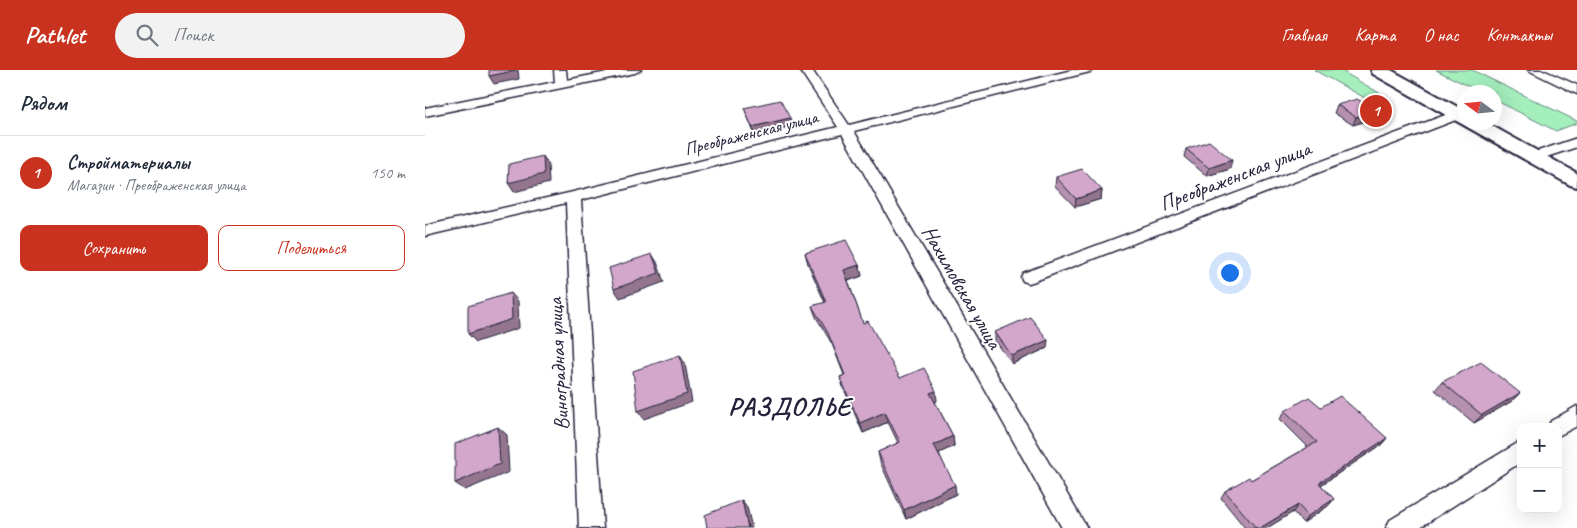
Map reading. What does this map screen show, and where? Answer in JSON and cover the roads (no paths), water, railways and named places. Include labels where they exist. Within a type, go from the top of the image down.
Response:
[{"type":"main road","points":[[1379,70],[1457,116]]},
{"type":"main road","points":[[1483,130],[1577,181]]},
{"type":"street","points":[[560,70],[561,86]]},
{"type":"street","points":[[425,112],[635,70]]},
{"type":"street","name":"Нахимовская улица","points":[[806,70],[846,129],[1075,528]]},
{"type":"street","name":"Преображенская улица","points":[[425,231],[573,197],[1086,70]]},
{"type":"street","points":[[1534,70],[1577,90]]},
{"type":"street","name":"Преображенская улица","points":[[1029,277],[1457,121]]},
{"type":"street","points":[[1534,158],[1577,142]]},
{"type":"street","name":"Виноградная улица","points":[[573,197],[591,528]]},
{"type":"street","points":[[1562,424],[1577,415]]},
{"type":"street","points":[[1398,528],[1517,453]]},
{"type":"place","name":"Стройматериалы","points":[[1376,111]]},
{"type":"district","name":"РАЗДОЛЬЕ","points":[[790,406]]}]
